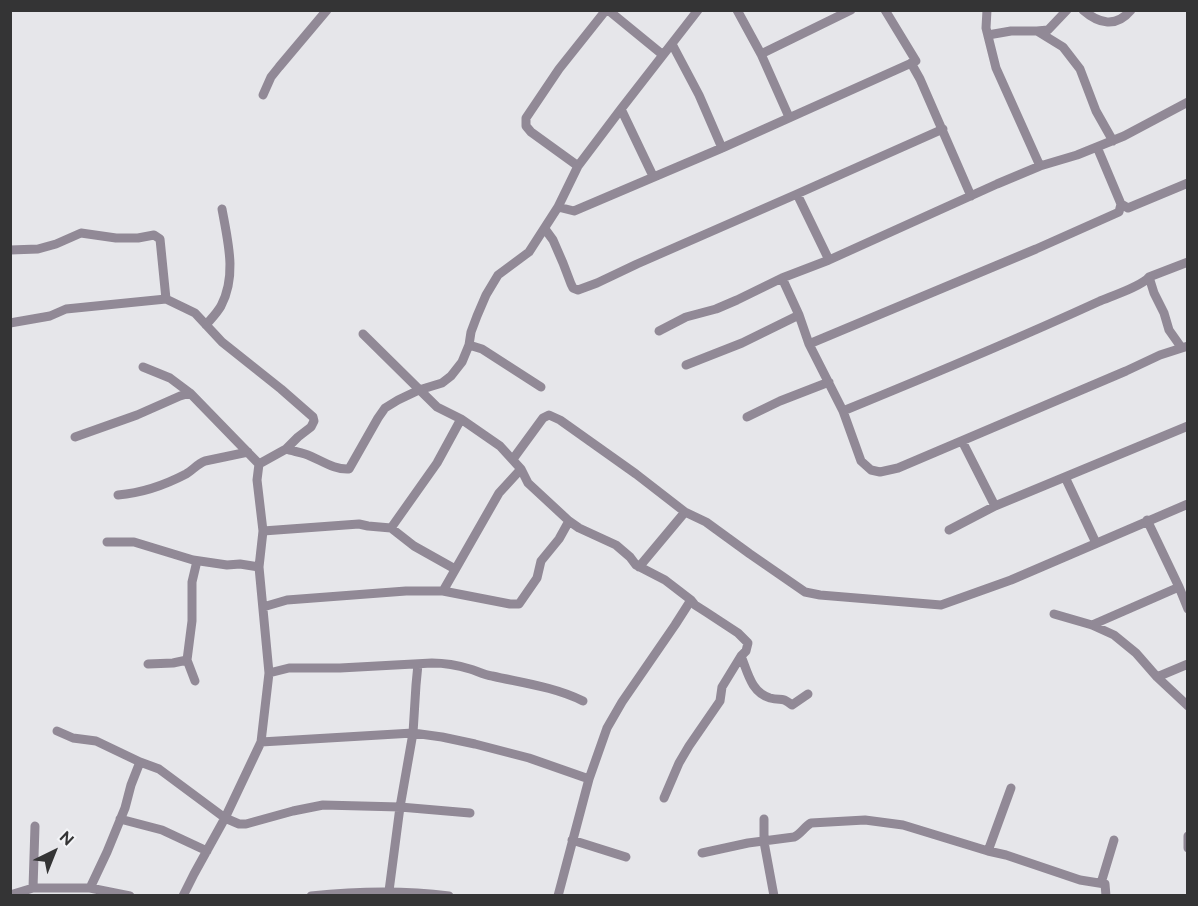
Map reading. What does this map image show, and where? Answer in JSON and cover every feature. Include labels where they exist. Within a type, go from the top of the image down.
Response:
[{"type":"street","points":[[263,95],[279,67],[327,10]]},
{"type":"street","points":[[579,166],[526,126],[526,117],[559,69],[607,10],[663,55]]},
{"type":"street","points":[[285,449],[307,455],[328,465],[349,469],[385,408],[419,390],[442,383],[451,376],[462,362],[477,316],[498,275],[529,252],[558,207],[579,166],[698,10]]},
{"type":"street","points":[[737,10],[761,54],[789,117]]},
{"type":"street","points":[[761,54],[851,10]]},
{"type":"street","points":[[987,10],[986,28],[996,68],[1040,166]]},
{"type":"street","points":[[988,35],[1011,31],[1048,30],[1067,10]]},
{"type":"street","points":[[1083,10],[1094,19],[1106,22],[1125,17],[1131,10]]},
{"type":"street","points":[[558,207],[574,211],[916,61],[885,11]]},
{"type":"street","points":[[1037,32],[1063,47],[1080,69],[1096,111],[1113,141]]},
{"type":"street","points":[[672,44],[699,95],[722,148]]},
{"type":"street","points":[[911,63],[943,129],[971,196]]},
{"type":"street","points":[[659,331],[686,317],[716,309],[737,300],[782,278],[829,260],[1040,166],[1113,141],[1188,102]]},
{"type":"street","points":[[621,109],[653,176]]},
{"type":"street","points":[[545,229],[564,263],[573,288],[578,290],[943,129]]},
{"type":"street","points":[[1097,147],[1122,208]]},
{"type":"street","points":[[809,344],[1074,233],[1122,208],[1188,183]]},
{"type":"street","points":[[797,194],[829,260]]},
{"type":"street","points":[[206,325],[220,307],[229,283],[229,251],[222,209]]},
{"type":"street","points":[[10,250],[38,249],[81,233],[116,238],[158,236],[166,299]]},
{"type":"street","points":[[843,411],[1042,328],[1117,293],[1145,283],[1149,277],[1188,262]]},
{"type":"street","points":[[782,278],[809,344],[843,411],[861,461],[871,470],[880,472],[898,468],[1184,346],[1169,330],[1149,277]]},
{"type":"street","points":[[10,323],[50,316],[66,309],[166,299],[195,314],[222,342],[313,417],[311,428],[285,449],[259,464]]},
{"type":"street","points":[[686,365],[742,343],[799,315]]},
{"type":"street","points":[[363,334],[437,407],[461,419],[500,446],[521,469],[528,483],[569,521],[616,545],[639,567],[661,577],[691,600],[694,605],[738,633],[748,643],[746,651],[723,687],[720,701],[679,763],[664,798]]},
{"type":"street","points":[[469,345],[482,349],[541,387]]},
{"type":"street","points":[[143,367],[170,378],[190,393],[259,464],[257,480],[263,531],[259,567],[269,673],[261,742],[225,818],[183,896]]},
{"type":"street","points":[[747,417],[829,382]]},
{"type":"street","points":[[75,437],[190,393]]},
{"type":"street","points":[[513,459],[543,418],[549,415],[560,420],[636,474],[685,512],[706,522],[806,592],[820,596],[941,605],[1011,580],[1188,504]]},
{"type":"street","points":[[391,528],[437,463],[461,419]]},
{"type":"street","points":[[949,530],[995,506],[1188,426]]},
{"type":"street","points":[[962,441],[995,506]]},
{"type":"street","points":[[118,495],[156,487],[187,474],[205,461],[248,452]]},
{"type":"street","points":[[443,591],[499,493],[521,469]]},
{"type":"street","points":[[1065,477],[1096,543]]},
{"type":"street","points":[[639,567],[685,512]]},
{"type":"street","points":[[1147,520],[1188,609]]},
{"type":"street","points":[[263,607],[287,600],[406,591],[443,591],[519,604],[537,579],[539,565],[543,558],[559,539],[569,521]]},
{"type":"street","points":[[263,531],[359,524],[391,528],[414,546],[455,569]]},
{"type":"street","points":[[107,542],[134,542],[197,561],[259,567]]},
{"type":"street","points":[[195,681],[187,660],[192,621],[192,582],[197,561]]},
{"type":"street","points":[[1092,625],[1179,587]]},
{"type":"street","points":[[558,896],[589,779],[607,728],[691,600]]},
{"type":"street","points":[[1054,615],[1092,625],[1114,635],[1136,653],[1157,677],[1188,706]]},
{"type":"street","points":[[741,656],[750,680],[759,692],[766,696],[785,699],[792,705],[808,694]]},
{"type":"street","points":[[148,664],[187,660]]},
{"type":"street","points":[[269,673],[289,668],[445,663],[490,676],[547,687],[583,701]]},
{"type":"street","points":[[389,891],[413,733],[418,664]]},
{"type":"street","points":[[1157,677],[1188,664]]},
{"type":"street","points":[[57,731],[73,738],[96,741],[140,762],[159,768],[225,818],[239,824],[316,806],[400,807],[470,813]]},
{"type":"street","points":[[261,742],[413,733],[475,744],[529,758],[589,779]]},
{"type":"street","points":[[90,888],[107,852],[140,762]]},
{"type":"street","points":[[988,851],[1011,789]]},
{"type":"street","points":[[120,819],[162,830],[207,851]]},
{"type":"street","points":[[764,819],[764,842],[774,896]]},
{"type":"street","points":[[702,853],[748,843],[794,837],[811,823],[865,820],[903,825],[1006,855],[1087,882],[1105,884],[1106,896]]},
{"type":"street","points":[[32,891],[34,825]]},
{"type":"street","points":[[1188,836],[1188,848]]},
{"type":"street","points":[[572,840],[626,857]]},
{"type":"street","points":[[1101,884],[1114,840]]},
{"type":"street","points":[[10,895],[32,891],[90,888],[130,896]]},
{"type":"street","points":[[311,896],[389,891],[426,892],[449,896]]}]
